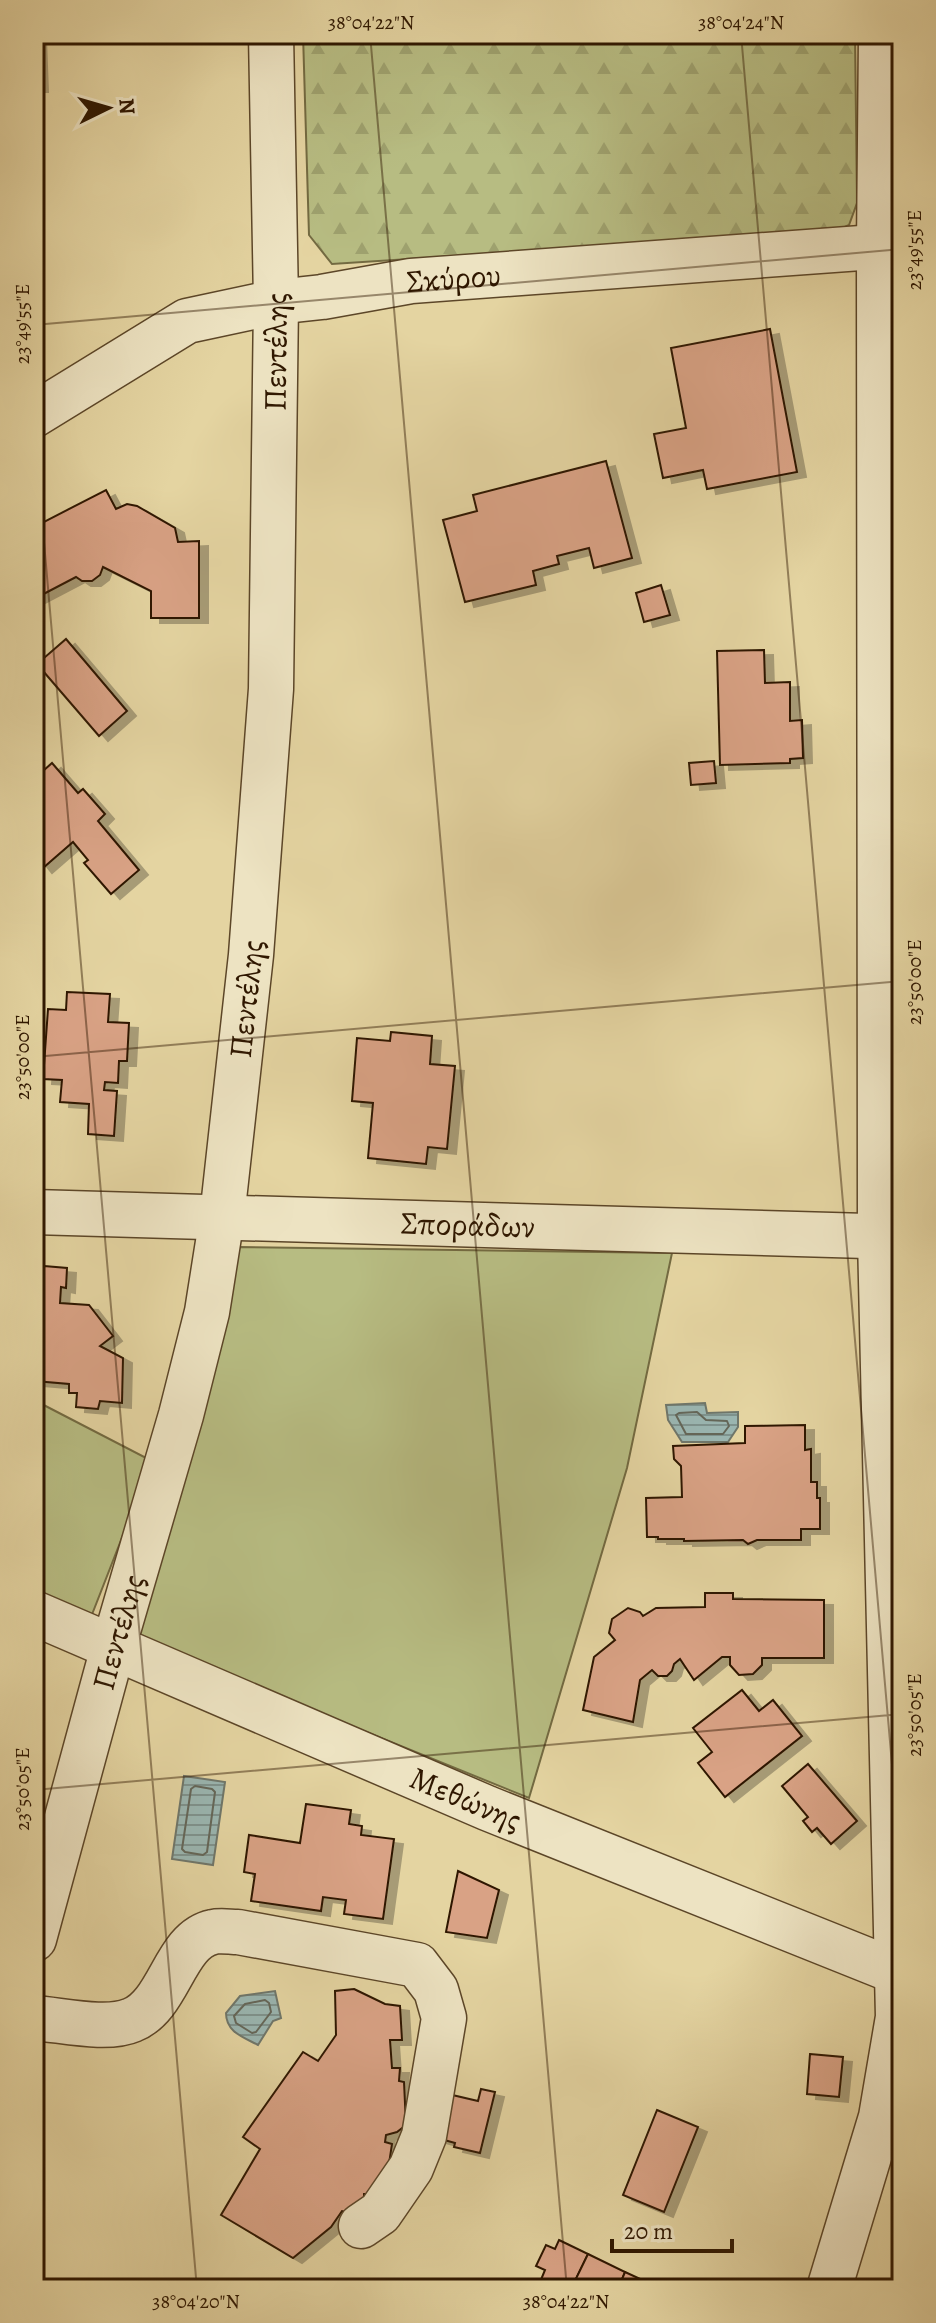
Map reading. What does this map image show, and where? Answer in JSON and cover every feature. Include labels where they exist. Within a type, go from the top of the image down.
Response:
[{"type":"street","name":"Πεντέλης","points":[[34,1939],[113,1648],[185,1400],[207,1312],[222,1217],[251,955],[271,689],[276,302],[271,34]]},
{"type":"street","points":[[829,2289],[881,2117],[898,2017],[900,1973],[891,1237],[890,246],[881,34]]},
{"type":"street","name":"Σκύρου","points":[[34,415],[187,321],[276,302],[411,281],[890,246]]},
{"type":"street","name":"Σποράδων","points":[[34,1212],[891,1237]]},
{"type":"street","name":"Μεθώνης","points":[[34,1613],[487,1808],[900,1973]]},
{"type":"street","points":[[34,2018],[108,2025],[131,2021],[150,2009],[197,1938],[214,1932],[238,1932],[417,1965],[436,1990],[444,2018],[424,2136],[411,2168],[380,2213],[361,2226]]},
{"type":"green space","points":[[303,34],[855,34],[857,203],[849,225],[824,237],[332,264],[309,235]]},
{"type":"green space","points":[[239,1247],[672,1253],[627,1468],[529,1798],[135,1638]]},
{"type":"green space","points":[[34,1400],[152,1461],[91,1617],[34,1591]]},
{"type":"water","points":[[705,1403],[707,1413],[738,1412],[738,1427],[728,1442],[682,1442],[668,1420],[666,1405]]},
{"type":"water","points":[[184,1776],[225,1782],[213,1865],[172,1859]]},
{"type":"water","points":[[275,1991],[281,2018],[273,2021],[258,2045],[232,2029],[226,2013],[240,1996]]},
{"type":"building","points":[[34,34],[37,34],[39,87],[34,87]]},
{"type":"building","points":[[770,329],[797,472],[707,489],[703,470],[663,478],[654,434],[686,428],[671,348]]},
{"type":"building","points":[[606,461],[632,558],[594,568],[589,548],[557,556],[559,564],[533,571],[536,585],[465,602],[443,520],[477,511],[473,495]]},
{"type":"building","points":[[106,490],[116,509],[127,504],[137,506],[175,528],[178,542],[199,541],[199,618],[151,618],[151,591],[103,567],[100,575],[92,581],[82,581],[76,577],[34,599],[34,527]]},
{"type":"building","points":[[661,585],[670,615],[644,622],[636,593]]},
{"type":"building","points":[[66,639],[127,711],[99,736],[37,664]]},
{"type":"building","points":[[764,650],[765,683],[790,682],[790,721],[802,720],[803,758],[790,759],[790,763],[720,765],[717,651]]},
{"type":"building","points":[[714,761],[716,783],[691,785],[689,763]]},
{"type":"building","points":[[52,763],[78,793],[83,789],[105,814],[98,821],[139,870],[111,894],[84,863],[88,860],[73,842],[43,868],[34,857],[34,836],[39,832],[34,826],[34,803],[38,799],[34,794],[34,779]]},
{"type":"building","points":[[67,992],[110,994],[108,1022],[129,1023],[127,1061],[119,1061],[118,1083],[105,1082],[104,1090],[117,1091],[114,1136],[88,1134],[89,1104],[60,1102],[62,1080],[43,1079],[48,1009],[66,1010]]},
{"type":"building","points":[[391,1032],[432,1036],[430,1064],[455,1066],[447,1149],[428,1147],[426,1164],[368,1158],[373,1103],[352,1101],[357,1038],[390,1041]]},
{"type":"building","points":[[44,1266],[67,1268],[66,1288],[61,1287],[60,1303],[89,1305],[113,1336],[100,1346],[123,1358],[122,1403],[100,1401],[98,1409],[76,1407],[77,1393],[69,1393],[69,1384],[35,1381],[34,1283],[42,1283]]},
{"type":"building","points":[[805,1425],[805,1450],[811,1449],[811,1482],[817,1482],[817,1498],[820,1498],[820,1529],[801,1529],[801,1540],[757,1540],[748,1544],[743,1540],[684,1541],[647,1537],[646,1498],[682,1497],[681,1466],[674,1459],[673,1446],[745,1443],[745,1426]]},
{"type":"building","points":[[705,1593],[733,1593],[733,1599],[824,1600],[824,1658],[762,1658],[762,1665],[753,1674],[739,1675],[730,1665],[730,1657],[722,1657],[694,1680],[680,1659],[667,1676],[658,1676],[652,1670],[640,1680],[633,1722],[583,1710],[594,1657],[615,1640],[609,1633],[612,1619],[628,1608],[643,1616],[656,1608],[705,1607]]},
{"type":"building","points":[[742,1690],[759,1711],[773,1700],[802,1736],[725,1797],[698,1763],[712,1752],[693,1728]]},
{"type":"building","points":[[808,1764],[857,1821],[831,1844],[817,1828],[812,1832],[803,1821],[808,1817],[782,1786]]},
{"type":"building","points":[[306,1804],[351,1810],[349,1824],[362,1826],[361,1835],[394,1839],[383,1919],[344,1914],[346,1900],[323,1897],[321,1911],[251,1901],[255,1874],[244,1872],[249,1835],[300,1843]]},
{"type":"building","points":[[458,1871],[499,1890],[487,1938],[446,1932]]},
{"type":"building","points":[[354,1989],[385,2004],[400,2006],[402,2040],[390,2040],[392,2068],[400,2068],[399,2081],[404,2082],[406,2125],[386,2135],[385,2142],[392,2144],[387,2177],[376,2194],[364,2194],[364,2199],[351,2213],[342,2211],[331,2227],[293,2258],[221,2215],[260,2149],[243,2137],[303,2052],[318,2061],[336,2035],[335,1991]]},
{"type":"building","points":[[810,2054],[843,2057],[839,2097],[807,2094]]},
{"type":"building","points":[[481,2089],[495,2092],[480,2153],[454,2147],[455,2143],[437,2138],[448,2094],[478,2101]]},
{"type":"building","points":[[657,2110],[698,2127],[664,2212],[623,2195]]},
{"type":"building","points":[[559,2240],[588,2254],[571,2289],[554,2289],[540,2282],[545,2270],[536,2266],[546,2245],[555,2249]]},
{"type":"building","points":[[588,2254],[625,2272],[618,2289],[571,2289]]},
{"type":"building","points":[[625,2272],[662,2289],[618,2289]]}]
